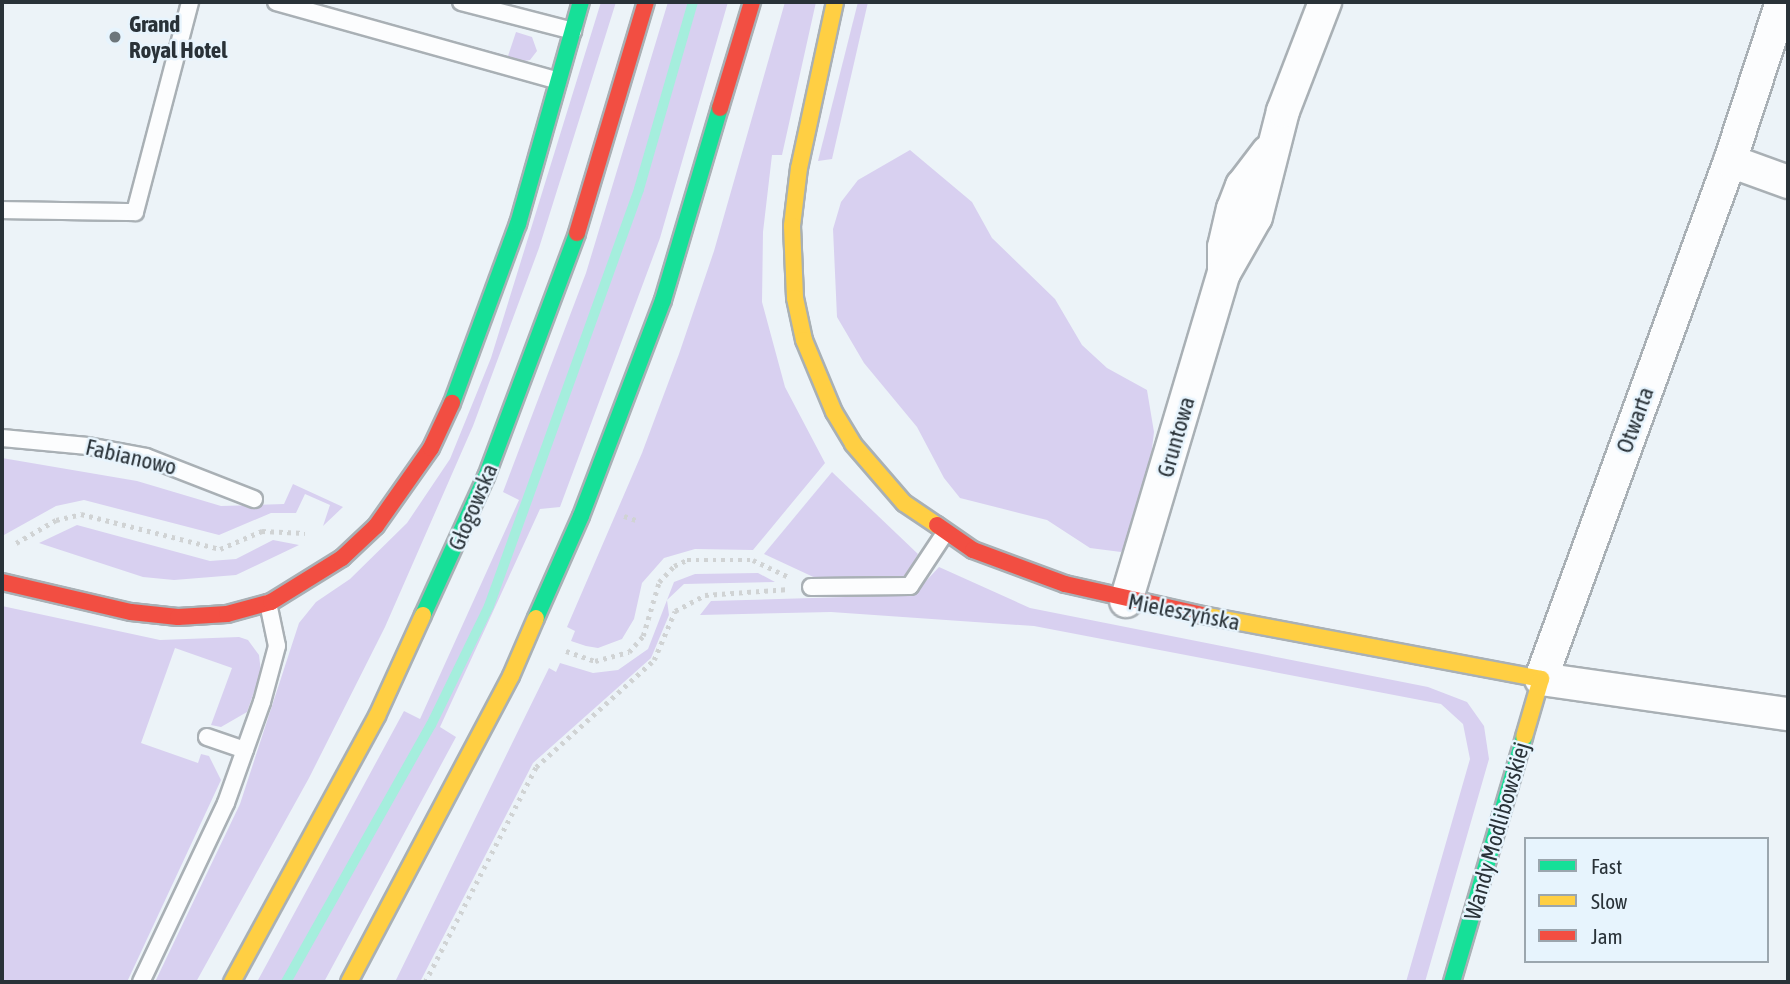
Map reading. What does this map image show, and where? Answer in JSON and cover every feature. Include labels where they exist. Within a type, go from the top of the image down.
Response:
[{"type":"street","points":[[2,582],[153,615],[227,614],[283,597],[342,558],[376,526],[432,448],[481,333],[581,2]]},
{"type":"street","name":"Głogowska","points":[[232,982],[377,716],[465,529],[566,266],[646,2]]},
{"type":"street","points":[[349,982],[505,687],[586,505],[681,244],[752,2]]},
{"type":"street","name":"Mieleszyńska","points":[[835,2],[803,145],[792,226],[792,270],[804,341],[834,412],[853,444],[904,503],[946,533],[1013,569],[1126,601],[1541,679],[1788,714]]},
{"type":"street","name":"Gruntowa","points":[[1126,601],[1224,273],[1249,236],[1264,197],[1272,149],[1325,2]]},
{"type":"street","name":"Otwarta","points":[[1541,679],[1731,161],[1783,2]]},
{"type":"street","points":[[1731,161],[1788,182]]},
{"type":"street","name":"Wandy Modlibowskiej","points":[[1452,982],[1541,679]]},
{"type":"lane","points":[[2,210],[135,212],[190,2]]},
{"type":"lane","points":[[276,2],[558,81]]},
{"type":"lane","points":[[461,2],[573,31]]},
{"type":"lane","name":"Fabianowo","points":[[2,438],[88,446],[146,457],[254,499]]},
{"type":"lane","points":[[811,587],[910,586],[946,533]]},
{"type":"lane","points":[[141,982],[182,904],[245,750],[277,646],[268,603]]},
{"type":"lane","points":[[207,737],[245,750]]},
{"type":"path","points":[[16,543],[56,520],[81,514],[220,549],[262,531],[305,533]]},
{"type":"path","points":[[624,516],[636,520]]},
{"type":"path","points":[[566,651],[582,659],[602,662],[629,652],[646,630],[659,582],[674,566],[687,560],[753,560],[811,587]]},
{"type":"path","points":[[425,982],[536,767],[654,660],[680,605],[705,595],[811,587]]},
{"type":"shaded area","points":[[307,2],[508,56],[516,32],[532,37],[537,51],[530,60],[519,62]]},
{"type":"shaded area","points":[[601,2],[616,2],[539,248],[473,426],[385,627],[309,778],[196,982],[155,982],[240,804],[299,623],[316,602],[350,579],[407,523],[450,459],[491,358]]},
{"type":"shaded area","points":[[668,2],[728,2],[660,238],[560,507],[540,509],[440,727],[456,737],[324,982],[257,982],[404,711],[420,719],[519,500],[503,492],[586,273]]},
{"type":"shaded area","points":[[785,2],[816,2],[782,155],[772,155],[763,232],[762,302],[785,387],[825,463],[753,550],[695,549],[664,558],[642,583],[634,619],[622,639],[598,648],[586,646],[571,641],[575,631],[567,627],[642,453],[679,354],[714,251]]},
{"type":"shaded area","points":[[858,2],[868,2],[832,159],[818,161]]},
{"type":"shaded area","points":[[910,150],[972,202],[992,238],[1055,299],[1082,345],[1107,368],[1147,390],[1154,432],[1146,499],[1132,539],[1121,552],[1090,548],[1047,520],[960,498],[944,478],[917,427],[864,363],[837,317],[833,229],[841,202],[858,180]]},
{"type":"shaded area","points":[[2,458],[137,481],[221,506],[284,504],[293,484],[343,507],[323,526],[330,505],[305,494],[296,513],[271,513],[219,535],[84,500],[56,506],[4,535]]},
{"type":"shaded area","points":[[832,472],[918,554],[903,580],[822,581],[764,554]]},
{"type":"shaded area","points":[[77,525],[210,561],[236,559],[273,540],[299,545],[236,575],[174,580],[143,577],[39,543]]},
{"type":"shaded area","points":[[939,567],[1030,608],[1428,687],[1467,702],[1484,726],[1489,759],[1425,982],[1406,982],[1470,759],[1463,724],[1441,704],[1034,626],[831,612],[700,615],[711,601],[913,595]]},
{"type":"shaded area","points":[[758,573],[775,582],[684,584],[667,600],[674,582],[695,574]]},
{"type":"shaded area","points":[[667,600],[669,615],[651,658],[533,763],[420,982],[395,982],[549,668],[556,672],[560,663],[593,673],[618,670],[648,649]]},
{"type":"shaded area","points":[[2,606],[160,640],[239,637],[248,640],[259,655],[261,672],[247,712],[221,727],[211,725],[232,668],[175,648],[141,743],[198,763],[201,754],[209,756],[221,780],[127,982],[2,982]]},
{"type":"waterway","points":[[286,982],[431,725],[489,606],[639,189],[693,2]]},
{"type":"traffic: fast","points":[[452,403],[518,224],[581,2]]},
{"type":"traffic: fast","points":[[536,618],[581,516],[663,300],[720,108]]},
{"type":"traffic: fast","points":[[423,615],[486,477],[577,233]]},
{"type":"traffic: fast","points":[[1452,982],[1524,737]]},
{"type":"traffic: slow","points":[[835,2],[799,168],[792,226],[795,298],[804,340],[834,412],[853,444],[904,503],[937,525]]},
{"type":"traffic: slow","points":[[232,982],[377,716],[423,615]]},
{"type":"traffic: slow","points":[[1203,615],[1541,679],[1524,737]]},
{"type":"traffic: slow","points":[[349,982],[511,676],[536,618]]},
{"type":"traffic: jam","points":[[577,233],[646,2]]},
{"type":"traffic: jam","points":[[720,108],[752,2]]},
{"type":"traffic: jam","points":[[2,582],[131,612],[178,617],[227,614],[271,602],[342,558],[376,526],[431,448],[452,403]]},
{"type":"traffic: jam","points":[[937,525],[973,550],[1065,584],[1203,615]]},
{"type":"place","name":"Grand Royal Hotel","points":[[115,37]]}]
